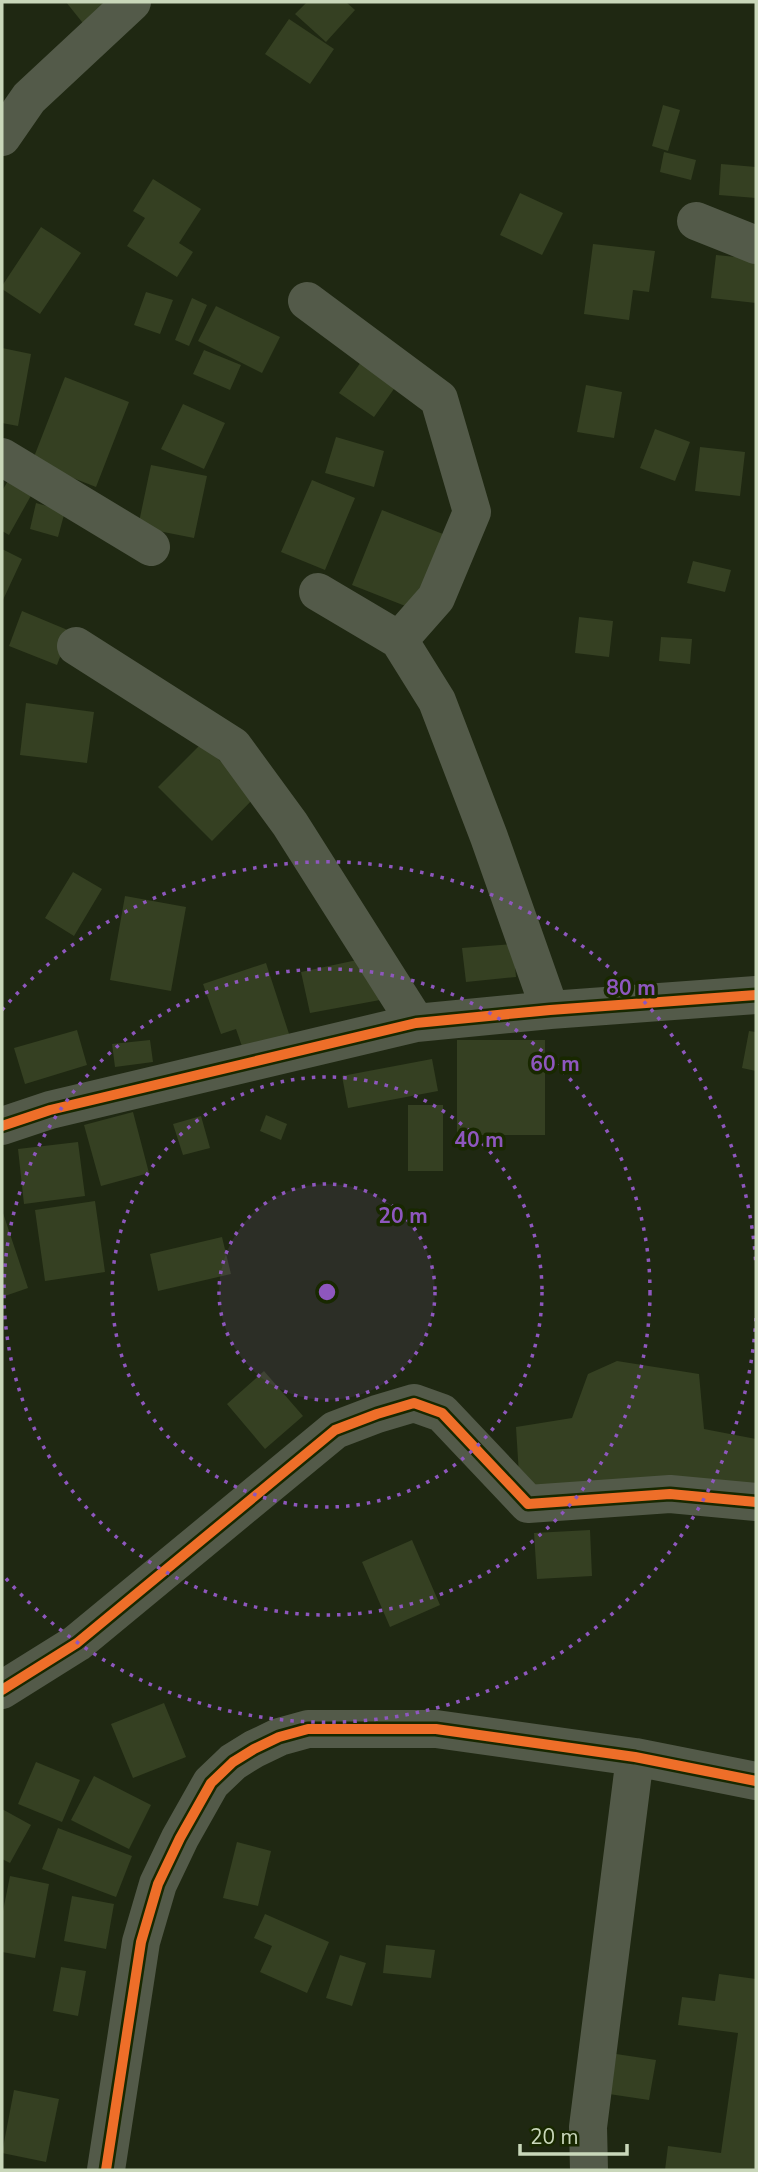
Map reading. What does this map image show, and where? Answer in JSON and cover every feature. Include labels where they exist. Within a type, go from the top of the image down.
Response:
[{"type":"street","points":[[2,137],[29,98],[132,2]]},
{"type":"street","points":[[696,221],[756,245]]},
{"type":"street","points":[[307,301],[439,399],[472,512],[436,598],[399,640]]},
{"type":"street","points":[[2,457],[151,547]]},
{"type":"street","points":[[318,592],[399,640],[437,701],[550,1010]]},
{"type":"street","points":[[76,646],[233,746],[290,824],[416,1023]]},
{"type":"street","points":[[2,1126],[50,1110],[416,1023],[756,995]]},
{"type":"street","points":[[2,1690],[78,1643],[335,1430],[414,1403],[442,1413],[528,1504],[670,1494],[756,1502]]},
{"type":"street","points":[[106,2170],[141,1942],[158,1884],[211,1783],[233,1762],[279,1737],[308,1730],[436,1728],[635,1757],[756,1781]]},
{"type":"street","points":[[589,2170],[588,2127],[635,1757]]},
{"type":"building","points":[[66,2],[111,2],[90,32]]},
{"type":"building","points":[[307,2],[346,2],[355,10],[326,42],[295,14]]},
{"type":"building","points":[[289,19],[334,49],[310,84],[265,54]]},
{"type":"building","points":[[663,105],[680,110],[668,151],[652,146]]},
{"type":"building","points":[[664,152],[696,160],[691,180],[660,172]]},
{"type":"building","points":[[721,164],[756,167],[756,198],[719,195]]},
{"type":"building","points":[[153,179],[201,209],[179,243],[193,252],[177,277],[127,246],[145,218],[133,211]]},
{"type":"building","points":[[520,193],[563,213],[542,255],[500,235]]},
{"type":"building","points":[[41,227],[81,253],[40,314],[2,289],[2,286]]},
{"type":"building","points":[[593,244],[655,251],[649,292],[633,290],[629,320],[584,314]]},
{"type":"building","points":[[716,255],[756,259],[756,303],[711,298]]},
{"type":"building","points":[[146,292],[173,300],[160,334],[134,325]]},
{"type":"building","points":[[192,298],[207,305],[189,346],[175,340]]},
{"type":"building","points":[[216,306],[280,337],[262,373],[198,341]]},
{"type":"building","points":[[2,348],[31,354],[18,426],[2,423]]},
{"type":"building","points":[[371,348],[406,372],[374,417],[339,393]]},
{"type":"building","points":[[204,350],[241,365],[230,390],[193,374]]},
{"type":"building","points":[[65,377],[129,402],[96,487],[32,462]]},
{"type":"building","points":[[586,385],[622,392],[614,438],[577,432]]},
{"type":"building","points":[[183,404],[225,423],[204,469],[161,449]]},
{"type":"building","points":[[655,429],[690,442],[675,481],[640,468]]},
{"type":"building","points":[[336,437],[384,451],[374,487],[325,473]]},
{"type":"building","points":[[700,447],[745,452],[740,496],[695,491]]},
{"type":"building","points":[[151,465],[207,476],[194,538],[138,527]]},
{"type":"building","points":[[9,479],[33,492],[9,535],[2,531],[2,491]]},
{"type":"building","points":[[312,480],[355,498],[325,570],[281,552]]},
{"type":"building","points":[[36,503],[65,511],[58,537],[30,529]]},
{"type":"building","points":[[382,510],[448,536],[418,611],[352,585]]},
{"type":"building","points":[[2,549],[22,559],[2,602]]},
{"type":"building","points":[[693,561],[731,570],[725,592],[687,583]]},
{"type":"building","points":[[22,611],[70,631],[57,665],[9,646]]},
{"type":"building","points":[[579,617],[613,621],[609,657],[575,653]]},
{"type":"building","points":[[661,637],[692,639],[690,664],[659,661]]},
{"type":"building","points":[[26,703],[94,712],[87,763],[20,755]]},
{"type":"building","points":[[202,743],[256,796],[212,841],[158,787]]},
{"type":"building","points":[[73,872],[102,889],[74,936],[45,918]]},
{"type":"building","points":[[125,896],[186,907],[171,991],[110,980]]},
{"type":"building","points":[[513,944],[516,977],[466,982],[462,948]]},
{"type":"building","points":[[371,957],[380,1000],[310,1013],[301,972]]},
{"type":"building","points":[[266,963],[291,1040],[245,1055],[236,1029],[221,1034],[203,984]]},
{"type":"building","points":[[77,1030],[87,1065],[25,1084],[14,1048]]},
{"type":"building","points":[[749,1031],[756,1032],[756,1071],[742,1068]]},
{"type":"building","points":[[150,1040],[153,1062],[115,1067],[112,1044]]},
{"type":"building","points":[[457,1040],[545,1040],[545,1135],[457,1135]]},
{"type":"building","points":[[432,1059],[438,1091],[348,1108],[342,1076]]},
{"type":"building","points":[[408,1105],[443,1105],[443,1171],[408,1171]]},
{"type":"building","points":[[133,1112],[149,1173],[101,1186],[84,1125]]},
{"type":"building","points":[[266,1115],[287,1124],[281,1140],[260,1131]]},
{"type":"building","points":[[201,1116],[210,1148],[183,1155],[173,1124]]},
{"type":"building","points":[[78,1142],[85,1196],[24,1204],[18,1149]]},
{"type":"building","points":[[95,1201],[105,1272],[45,1281],[35,1210]]},
{"type":"building","points":[[2,1210],[28,1288],[2,1297]]},
{"type":"building","points":[[222,1237],[231,1274],[158,1291],[150,1254]]},
{"type":"building","points":[[617,1361],[699,1374],[704,1429],[756,1439],[756,1493],[520,1491],[516,1427],[572,1418],[588,1374]]},
{"type":"building","points":[[264,1371],[303,1416],[265,1449],[227,1404]]},
{"type":"building","points":[[590,1530],[592,1576],[537,1579],[534,1533]]},
{"type":"building","points":[[412,1540],[440,1605],[390,1627],[362,1562]]},
{"type":"building","points":[[164,1703],[186,1757],[133,1778],[111,1724]]},
{"type":"building","points":[[36,1762],[80,1780],[62,1822],[18,1804]]},
{"type":"building","points":[[94,1776],[151,1805],[129,1849],[71,1820]]},
{"type":"building","points":[[2,1809],[31,1825],[10,1863],[2,1859]]},
{"type":"building","points":[[58,1828],[132,1856],[116,1897],[42,1869]]},
{"type":"building","points":[[237,1842],[271,1851],[258,1906],[223,1898]]},
{"type":"building","points":[[10,1876],[49,1884],[35,1958],[2,1952],[2,1916]]},
{"type":"building","points":[[72,1896],[114,1904],[106,1949],[64,1941]]},
{"type":"building","points":[[265,1914],[329,1942],[307,1993],[260,1972],[272,1946],[254,1938]]},
{"type":"building","points":[[386,1945],[435,1950],[431,1978],[383,1973]]},
{"type":"building","points":[[340,1955],[366,1963],[352,2006],[326,1998]]},
{"type":"building","points":[[61,1967],[86,1971],[78,2016],[53,2011]]},
{"type":"building","points":[[719,1974],[756,1979],[756,2170],[665,2170],[668,2146],[721,2153],[738,2033],[678,2025],[682,1997],[715,2001]]},
{"type":"building","points":[[616,2054],[656,2060],[649,2100],[609,2094]]},
{"type":"building","points":[[14,2090],[59,2099],[46,2162],[2,2153]]},
{"type":"cycle path","points":[[2,1126],[50,1110],[416,1023],[756,995]]},
{"type":"cycle path","points":[[2,1690],[77,1643],[335,1430],[414,1403],[442,1413],[528,1504],[670,1494],[756,1502]]},
{"type":"cycle path","points":[[106,2170],[141,1942],[158,1884],[211,1783],[233,1762],[254,1749],[279,1737],[308,1729],[436,1729],[635,1757],[756,1781]]}]
